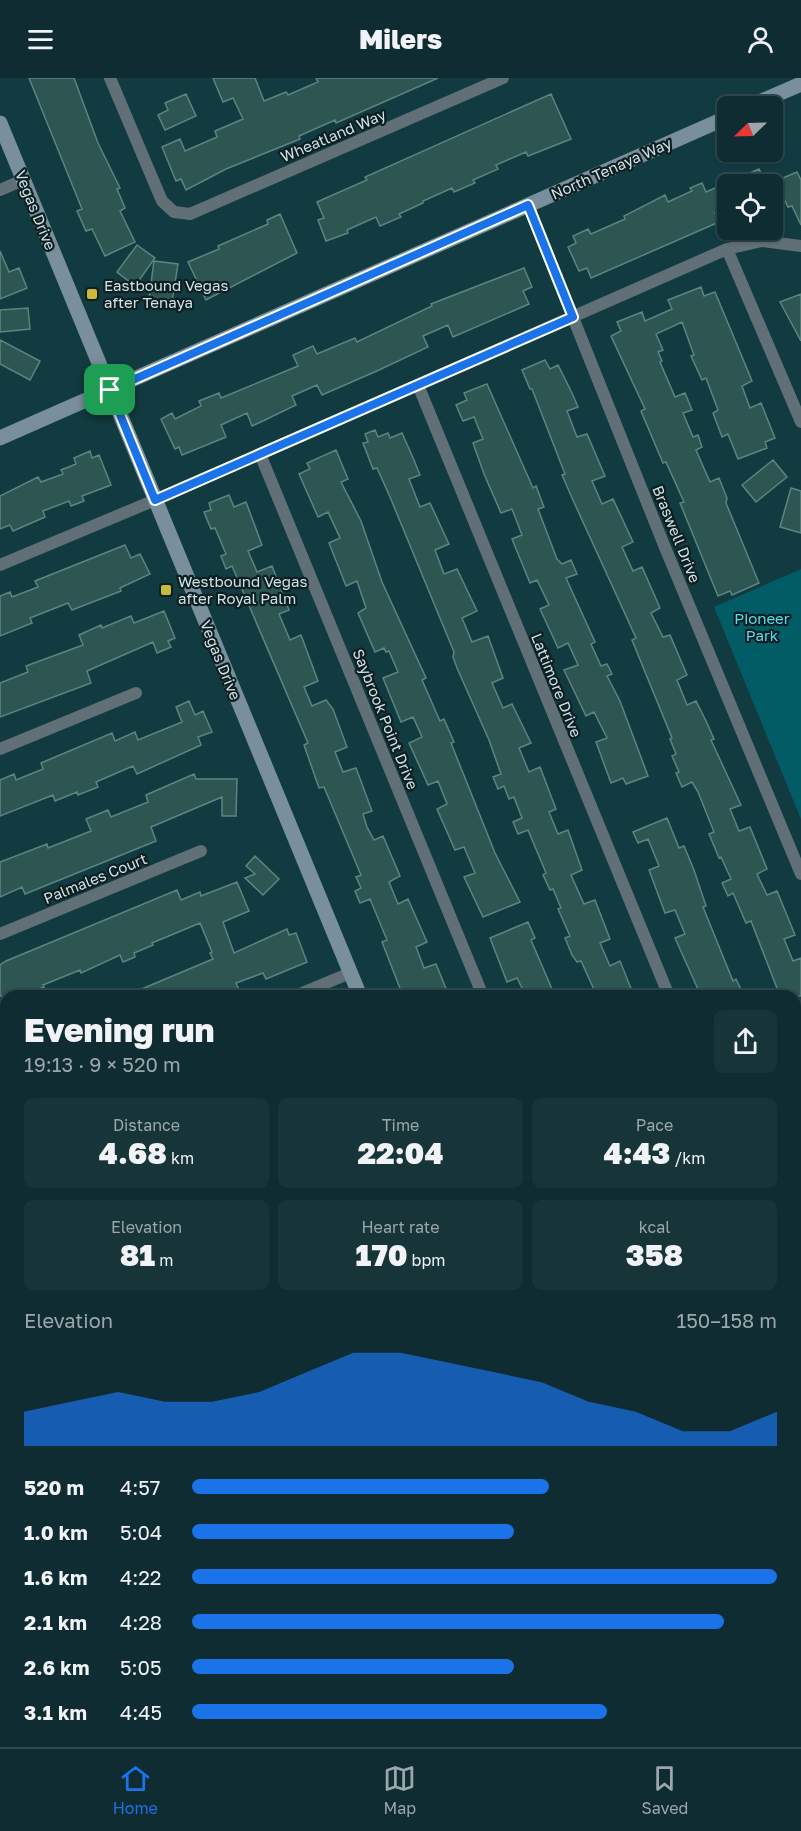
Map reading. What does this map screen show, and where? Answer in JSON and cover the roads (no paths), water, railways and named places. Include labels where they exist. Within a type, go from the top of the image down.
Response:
[{"type":"main road","points":[[773,96],[801,84]]},
{"type":"main road","name":"North Tenaya Way","points":[[0,438],[717,122]]},
{"type":"main road","name":"Vegas Drive","points":[[0,123],[357,990]]},
{"type":"street","name":"Wheatland Way","points":[[110,78],[162,201],[174,212],[190,214],[498,79]]},
{"type":"street","points":[[0,190],[24,180]]},
{"type":"street","name":"Braswell Drive","points":[[528,205],[801,874]]},
{"type":"street","points":[[0,565],[155,500],[728,249],[762,241],[801,246]]},
{"type":"street","points":[[728,249],[801,422]]},
{"type":"street","name":"Lattimore Drive","points":[[418,385],[667,990]]},
{"type":"street","name":"Saybrook Point Drive","points":[[260,454],[481,990]]},
{"type":"street","points":[[0,749],[136,693]]},
{"type":"street","name":"Palmales Court","points":[[0,934],[201,851]]},
{"type":"street","points":[[309,990],[350,973]]},
{"type":"place","name":"Eastbound Vegas after Tenaya","points":[[92,294]]},
{"type":"place","name":"Westbound Vegas after Royal Palm","points":[[166,590]]},
{"type":"park label","name":"Pioneer Park","points":[[762,626]]}]
